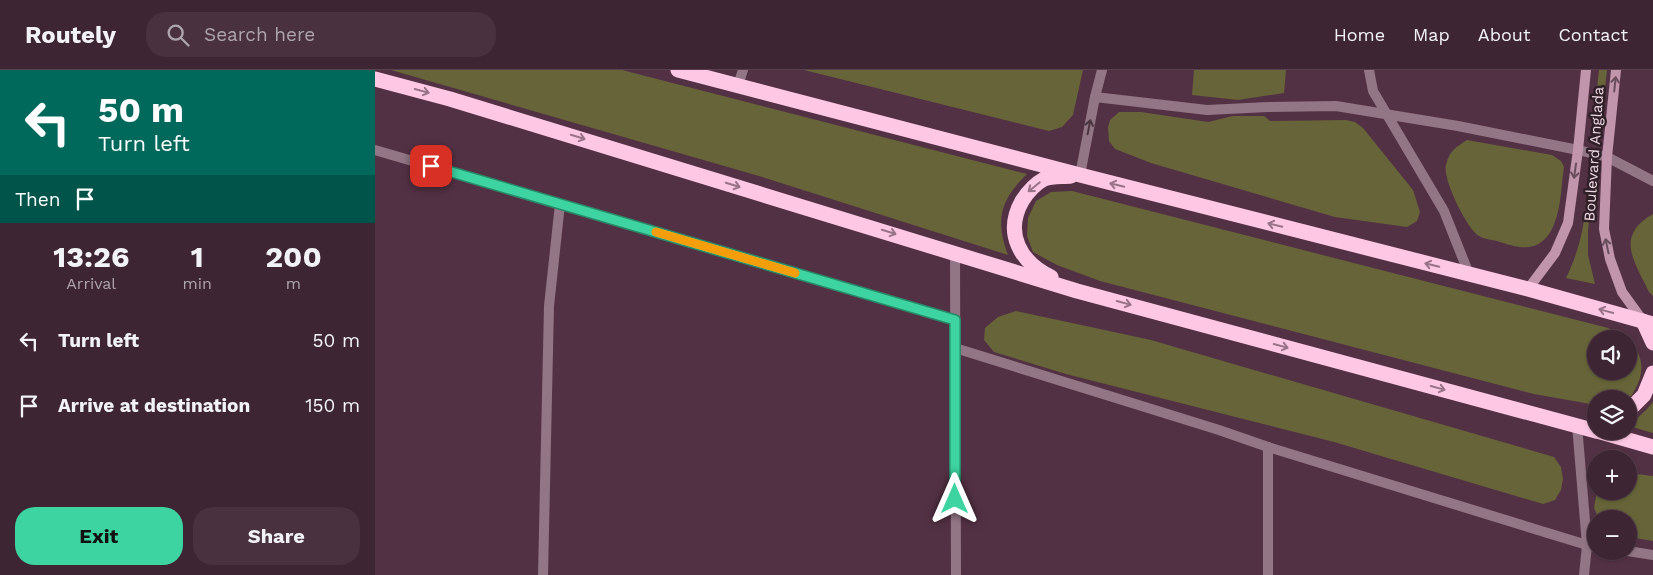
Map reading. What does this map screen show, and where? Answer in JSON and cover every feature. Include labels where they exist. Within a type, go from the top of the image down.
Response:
[{"type":"highway","points":[[678,70],[1528,289],[1648,322],[1653,343]]},
{"type":"highway","points":[[375,79],[459,101],[1077,291],[1587,428]]},
{"type":"highway","points":[[1077,291],[1044,274],[1021,255],[1014,230],[1016,212],[1028,192],[1044,179],[1080,175]]},
{"type":"highway","points":[[1637,402],[1644,395],[1653,373]]},
{"type":"highway","points":[[1577,425],[1587,423]]},
{"type":"highway","points":[[1628,440],[1653,447]]},
{"type":"main road","name":"Boulevard Anglada","points":[[1528,289],[1555,253],[1568,223],[1586,70]]},
{"type":"main road","name":"Boulevard Anglada","points":[[1616,70],[1607,157],[1604,229],[1610,259],[1622,292],[1648,322]]},
{"type":"street","points":[[738,85],[743,70]]},
{"type":"street","points":[[1080,175],[1095,96],[1102,70]]},
{"type":"street","points":[[1369,70],[1373,91],[1444,211],[1469,274]]},
{"type":"street","points":[[1095,96],[1207,110],[1268,106],[1336,106],[1458,126],[1578,150],[1607,157],[1653,180]]},
{"type":"street","points":[[375,150],[955,320]]},
{"type":"street","points":[[543,575],[549,306],[560,204]]},
{"type":"street","points":[[955,253],[956,575]]},
{"type":"street","points":[[955,348],[1268,447],[1587,544]]},
{"type":"street","points":[[1577,425],[1588,510]]},
{"type":"street","points":[[1268,447],[1268,575]]},
{"type":"street","points":[[1637,552],[1653,555]]},
{"type":"street","points":[[1584,575],[1588,560]]},
{"type":"shaded area","points":[[391,70],[622,70],[1027,174],[1011,193],[1003,211],[1002,231],[1008,255],[759,176]]},
{"type":"shaded area","points":[[804,70],[1083,70],[1073,115],[1062,127],[1049,131]]},
{"type":"shaded area","points":[[1194,70],[1286,70],[1284,93],[1238,100],[1192,95]]},
{"type":"shaded area","points":[[1599,70],[1607,70],[1601,126],[1593,126]]},
{"type":"shaded area","points":[[1119,112],[1141,112],[1208,122],[1233,116],[1264,116],[1270,121],[1346,120],[1355,122],[1363,128],[1413,190],[1420,212],[1417,221],[1407,227],[1335,217],[1151,163],[1115,149],[1109,141],[1108,127],[1110,120]]},
{"type":"shaded area","points":[[1467,140],[1552,155],[1561,161],[1564,167],[1557,216],[1551,231],[1540,243],[1527,247],[1512,246],[1479,236],[1468,224],[1452,191],[1446,171],[1447,160],[1451,153],[1456,147]]},
{"type":"shaded area","points":[[1589,187],[1592,187],[1588,255],[1595,284],[1566,278],[1579,244]]},
{"type":"shaded area","points":[[1072,191],[1608,328],[1612,330],[1587,330],[1587,380],[1637,380],[1637,350],[1641,362],[1638,384],[1635,390],[1587,390],[1587,403],[1534,394],[1100,281],[1057,265],[1033,252],[1027,236],[1028,218],[1036,201],[1051,192]]},
{"type":"shaded area","points":[[1653,214],[1653,296],[1649,292],[1634,260],[1631,240],[1634,231],[1641,222]]},
{"type":"shaded area","points":[[1016,311],[1151,340],[1554,457],[1561,467],[1563,479],[1561,490],[1555,500],[1543,504],[1334,442],[1066,374],[994,352],[984,340],[985,328],[998,317]]},
{"type":"shaded area","points":[[1653,402],[1653,433],[1637,428],[1637,418]]},
{"type":"shaded area","points":[[1637,474],[1653,476],[1653,541],[1637,538],[1637,510],[1595,510],[1595,500],[1637,500]]},
{"type":"slow traffic","points":[[656,232],[795,273]]},
{"type":"route","points":[[431,166],[955,320],[955,499]]}]
